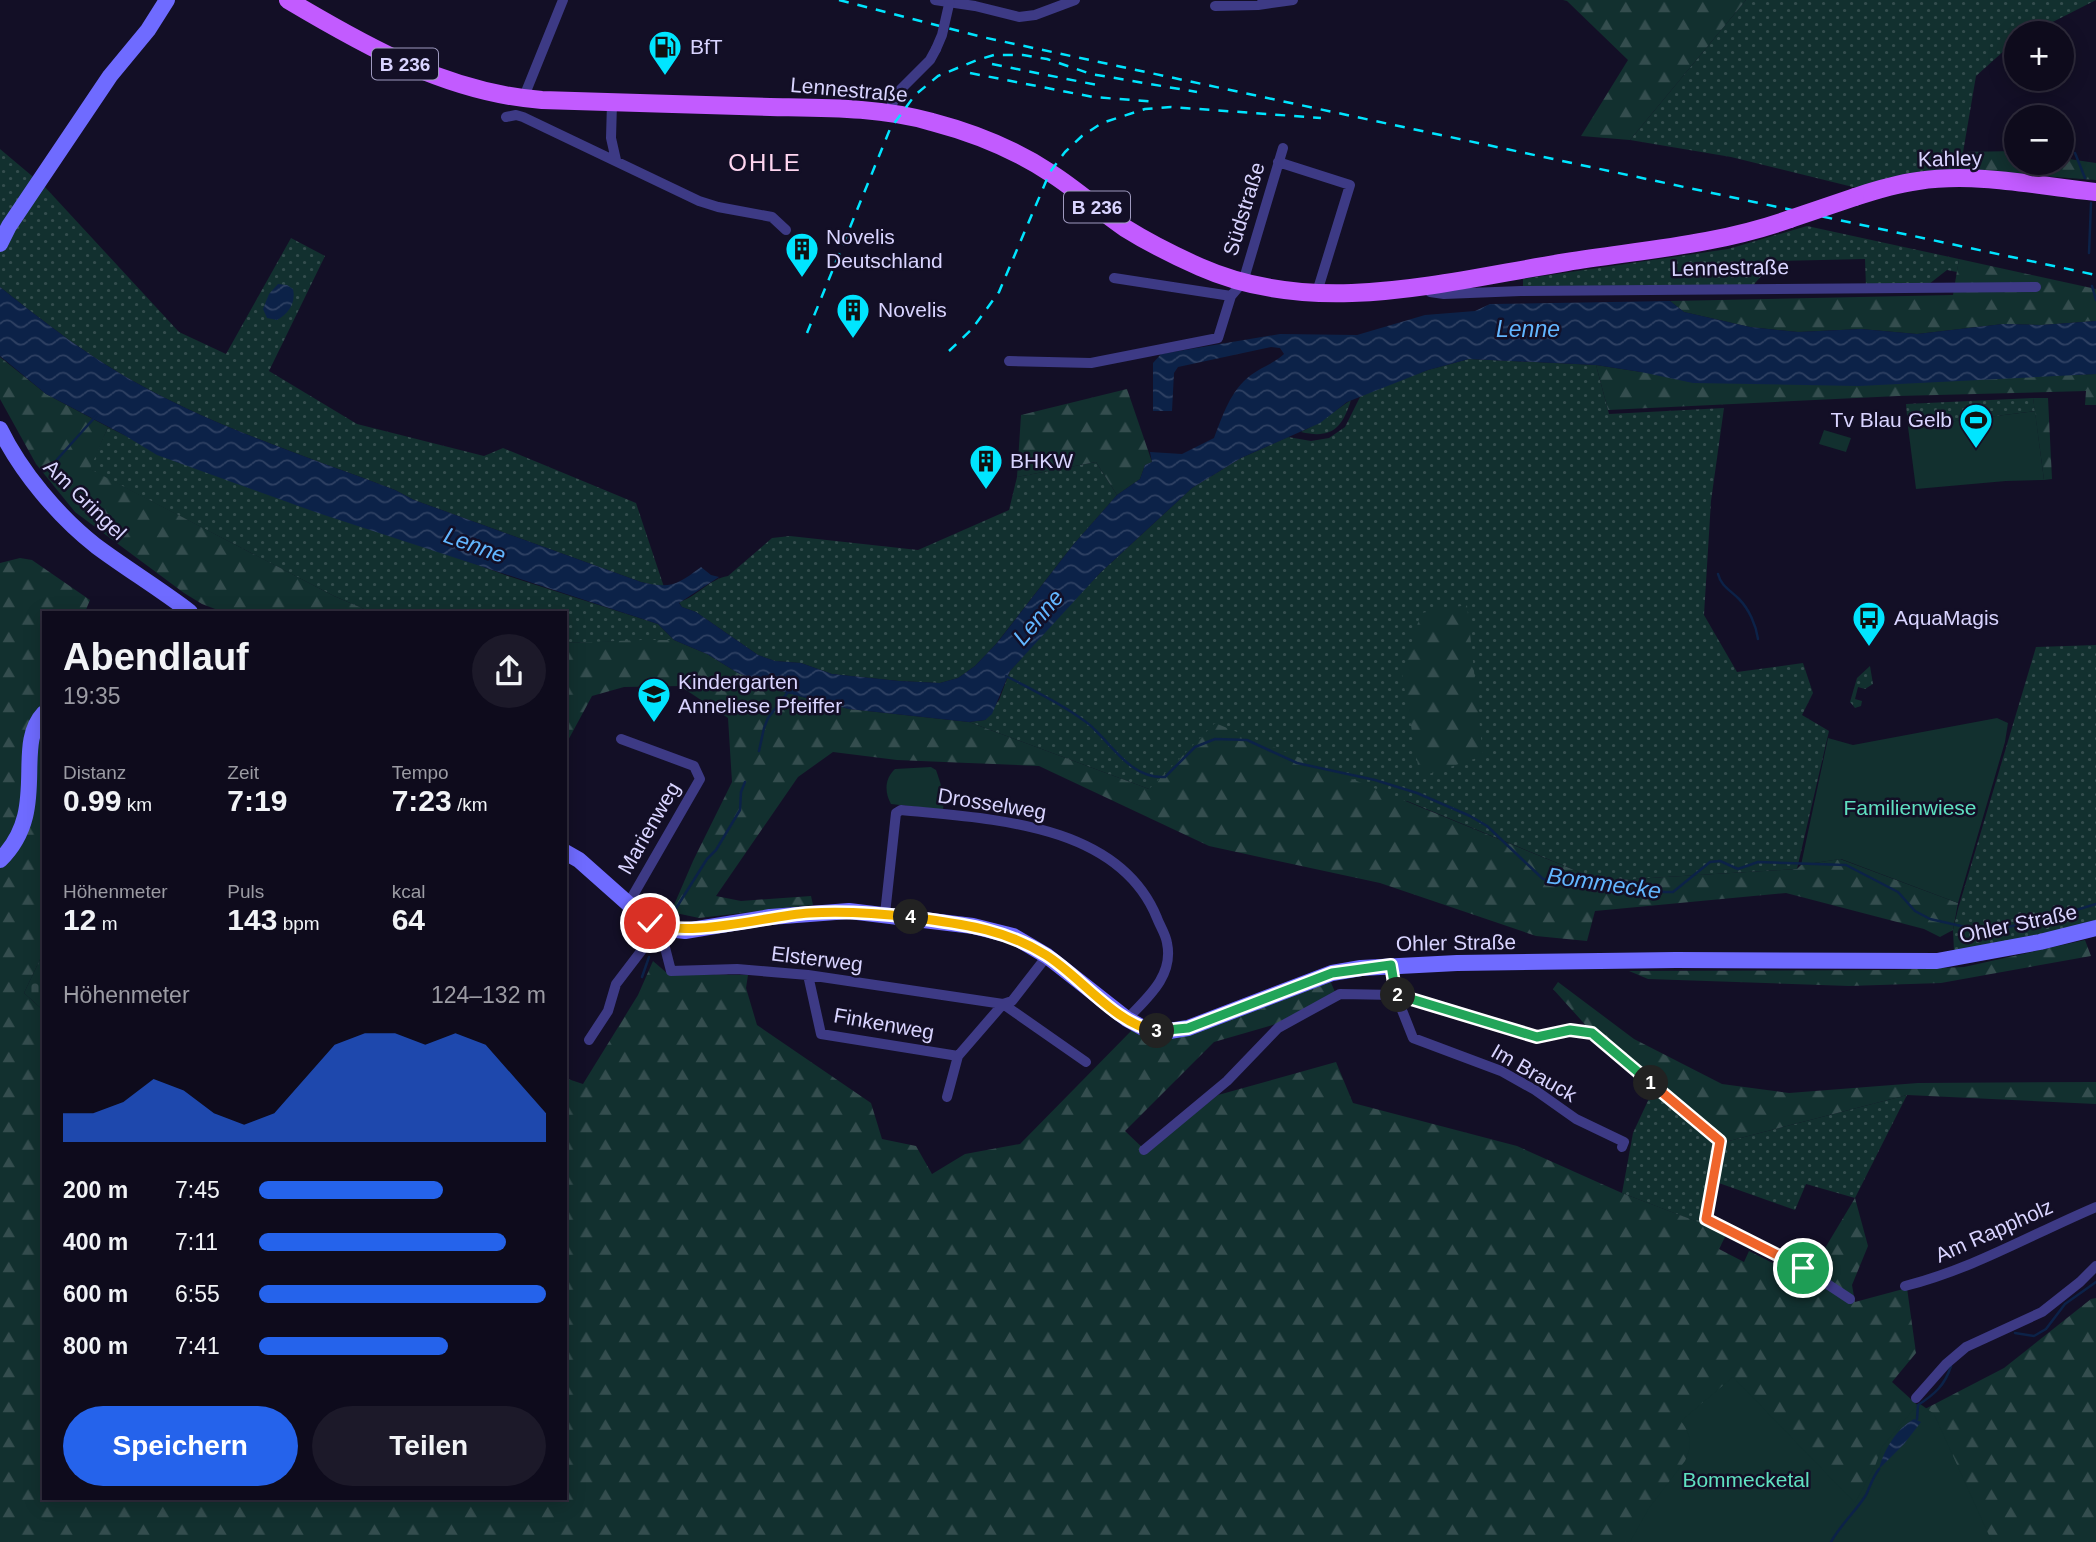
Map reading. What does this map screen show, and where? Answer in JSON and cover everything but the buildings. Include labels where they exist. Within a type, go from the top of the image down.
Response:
[{"type":"main road","name":"Lennestraße","points":[[288,0],[346,34],[418,70],[472,89],[523,99],[821,108],[888,112],[931,121],[985,138],[1050,172],[1135,233],[1237,289],[1392,292],[1428,288],[1567,262],[1699,244],[1751,233],[1790,219]]},
{"type":"main road","name":"Kahley","points":[[1790,219],[1888,186],[1919,180],[1960,179],[2096,192]]},
{"type":"street","points":[[0,244],[9,226],[110,76],[148,30],[167,0]]},
{"type":"street","points":[[523,99],[563,0]]},
{"type":"street","points":[[934,0],[977,3],[1018,17],[1035,15],[1075,0]]},
{"type":"street","points":[[888,112],[900,91],[930,60],[942,36],[950,0]]},
{"type":"street","points":[[1215,6],[1258,5],[1293,0]]},
{"type":"street","points":[[612,103],[611,138],[616,160]]},
{"type":"street","points":[[506,117],[523,117],[699,201],[772,217],[786,230]]},
{"type":"street","name":"Südstraße","points":[[1009,361],[1091,363],[1218,338],[1237,289],[1283,148]]},
{"type":"street","points":[[1278,162],[1350,185],[1317,292]]},
{"type":"street","name":"Lennestraße","points":[[1114,278],[1237,289]]},
{"type":"street","name":"Lennestraße","points":[[1428,288],[1430,292],[1444,294],[2036,287]]},
{"type":"street","name":"Am Gringel","points":[[0,429],[33,482],[95,545],[189,611]]},
{"type":"street","points":[[0,860],[17,839],[26,819],[30,798],[32,733],[42,716]]},
{"type":"street","name":"Marienweg","points":[[621,739],[694,766],[700,779],[628,904]]},
{"type":"street","name":"Drosselweg","points":[[885,914],[896,813],[901,810],[1002,820],[1057,834],[1100,853],[1131,877],[1153,908],[1168,944],[1167,965],[1160,985],[1127,1019]]},
{"type":"street","points":[[567,853],[579,860],[655,925],[645,946],[617,984],[608,1011],[589,1040]]},
{"type":"street","name":"Ohler Straße","points":[[655,925],[685,931],[770,917],[849,911],[973,926],[1013,936],[1047,956],[1127,1019],[1147,1030],[1163,1032],[1188,1028],[1332,973],[1391,965],[1937,961],[2040,942],[2096,928]]},
{"type":"street","name":"Elsterweg","points":[[655,925],[671,971],[737,969],[808,975],[1003,1003]]},
{"type":"street","points":[[947,1097],[958,1056],[1003,1003],[1012,1001],[1047,956]]},
{"type":"street","name":"Im Brauck","points":[[1391,965],[1396,995],[1413,1038],[1501,1071],[1535,1090],[1576,1119],[1623,1142],[1622,1147]]},
{"type":"street","name":"Finkenweg","points":[[808,975],[821,1034],[958,1056]]},
{"type":"street","points":[[1144,1150],[1227,1081],[1278,1028],[1340,994],[1396,995],[1537,1037],[1570,1030],[1592,1033],[1720,1141],[1706,1219],[1803,1268],[1850,1298]]},
{"type":"street","points":[[1003,1003],[1086,1062]]},
{"type":"street","name":"Am Rappholz","points":[[1905,1286],[1940,1277],[1982,1261],[2096,1207]]},
{"type":"street","points":[[1916,1398],[1946,1364],[1966,1347],[2042,1312],[2096,1266]]},
{"type":"green space","points":[[1563,0],[1746,0],[1630,140],[1581,136],[1628,60]]},
{"type":"green space","points":[[1746,0],[2096,0],[2055,21],[2004,21],[2004,51],[1976,76],[1960,170],[1904,174],[1861,189],[1731,157],[1630,140]]},
{"type":"green space","points":[[0,149],[44,186],[179,332],[226,354],[291,238],[325,256],[269,371],[357,424],[484,456],[503,448],[636,503],[664,587],[641,582],[414,500],[395,490],[236,430],[144,387],[88,353],[0,287]]},
{"type":"green space","points":[[2004,151],[2004,173],[1960,170],[1964,152]]},
{"type":"green space","points":[[2074,160],[2096,163],[2096,180],[2028,175],[2074,175]]},
{"type":"green space","points":[[1807,226],[1959,259],[1957,272],[1947,270],[1929,284],[1866,287],[1865,259],[1774,261],[1750,289],[1523,290],[1523,279],[1728,249]]},
{"type":"green space","points":[[1959,259],[2096,289],[2096,321],[2041,325],[2003,324],[1917,334],[1861,329],[1798,332],[1750,327],[1684,312],[1670,301],[1953,295]]},
{"type":"green space","points":[[0,357],[46,394],[108,427],[90,469],[334,596],[369,611],[220,611],[202,604],[75,512],[36,464],[0,399]]},
{"type":"green space","points":[[1469,359],[1596,365],[1609,414],[1724,408],[1711,501],[1704,615],[1737,672],[1803,663],[1813,693],[1802,715],[1829,731],[1797,869],[1601,881],[1407,801],[1149,789],[969,722],[985,720],[999,700],[1010,671],[1059,616],[1100,573],[1192,488],[1241,458],[1288,437],[1311,441],[1329,438],[1345,427],[1360,397],[1428,370]]},
{"type":"green space","points":[[1596,365],[1641,372],[2034,376],[2096,374],[2096,405],[2085,405],[2086,391],[1898,396],[1608,410]]},
{"type":"green space","points":[[1127,389],[1152,462],[1145,465],[1140,479],[1117,495],[1096,462],[1017,477],[1021,415]]},
{"type":"green space","points":[[2033,398],[2035,411],[1908,427],[1906,404]]},
{"type":"green space","points":[[2033,398],[2048,398],[2052,479],[2044,480]]},
{"type":"green space","points":[[1351,400],[1344,418],[1334,430],[1320,434],[1301,432],[1321,421]]},
{"type":"green space","name":"Tv Blau Gelb","points":[[2035,411],[2044,480],[1916,489],[1908,427]]},
{"type":"green space","points":[[108,427],[508,576],[658,624],[674,640],[567,643],[567,611],[369,611],[334,596],[89,469]]},
{"type":"green space","points":[[1824,430],[1851,438],[1846,452],[1819,444]]},
{"type":"green space","points":[[1096,462],[1117,495],[1073,545],[996,644],[975,666],[958,678],[940,683],[899,681],[832,674],[801,663],[775,661],[758,655],[696,612],[682,607],[679,602],[728,576],[772,538],[790,536],[918,550],[1009,510],[1017,477]]},
{"type":"green space","points":[[20,558],[32,560],[90,600],[85,611],[42,611],[42,955],[24,993],[42,1009],[42,1500],[567,1500],[567,1079],[583,1084],[638,995],[653,961],[668,974],[748,975],[746,988],[757,1025],[871,1103],[882,1139],[916,1146],[932,1174],[965,1154],[1020,1144],[1133,1029],[1148,1034],[1329,978],[1335,992],[1276,1024],[1214,1042],[1125,1131],[1147,1152],[1218,1095],[1336,1062],[1353,1103],[1517,1146],[1622,1193],[1727,1233],[1719,1249],[1744,1262],[1749,1251],[1806,1280],[1855,1198],[1868,1246],[1852,1285],[1855,1302],[1907,1288],[1916,1353],[1892,1382],[1923,1410],[2004,1368],[2091,1299],[2096,1298],[2096,1542],[0,1542],[0,563]]},
{"type":"green space","points":[[1467,605],[1483,756],[1420,777],[1402,674],[1421,613]]},
{"type":"green space","points":[[674,640],[707,654],[738,673],[787,693],[849,709],[969,722],[1149,789],[1215,723],[1601,881],[1797,869],[1801,865],[1840,859],[1958,903],[1953,930],[1940,937],[1924,929],[1786,893],[1595,911],[1587,941],[1536,936],[1380,883],[1209,846],[1039,766],[897,760],[833,752],[798,777],[716,896],[741,901],[811,896],[813,905],[699,918],[671,912],[732,782],[728,718],[680,686],[624,687],[592,696],[567,742],[567,643]]},
{"type":"green space","points":[[2096,645],[2096,927],[1954,951],[1953,930],[1958,909],[2036,647]]},
{"type":"green space","points":[[1870,666],[1873,684],[1865,689],[1858,687],[1855,699],[1862,701],[1861,706],[1855,708],[1850,702],[1857,678]]},
{"type":"green space","name":"Familienwiese","points":[[1997,718],[2008,723],[2005,742],[1958,903],[1841,859],[1801,865],[1828,738],[1853,745]]},
{"type":"green space","points":[[931,767],[936,770],[941,785],[943,810],[891,804],[887,785],[895,769]]},
{"type":"green space","points":[[2085,940],[2091,956],[1941,983],[1849,986],[1648,979],[1629,971],[1894,970],[1964,967]]},
{"type":"green space","points":[[42,955],[42,1009],[24,993]]},
{"type":"green space","points":[[1558,982],[1634,1039],[1722,1084],[1789,1093],[1918,1083],[2096,1082],[2096,1104],[1907,1095],[1725,1142],[1590,1030],[1553,989]]},
{"type":"green space","points":[[1652,1092],[1714,1143],[1700,1223],[1622,1193],[1633,1133]]},
{"type":"green space","points":[[1907,1095],[1855,1198],[1806,1184],[1795,1210],[1716,1182],[1725,1142]]},
{"type":"green space","name":"Bommecketal","points":[[1733,1377],[1855,1503],[1882,1447],[1919,1403],[1934,1414],[1992,1542],[1630,1542],[1649,1508],[1685,1461],[1690,1440],[1681,1421]]},
{"type":"water","points":[[278,284],[287,285],[293,289],[294,294],[291,307],[277,320],[267,318],[263,309],[269,294]]},
{"type":"water","name":"Lenne","points":[[0,287],[106,365],[174,402],[236,430],[395,490],[414,500],[641,582],[673,584],[701,567],[711,575],[719,577],[679,603],[758,655],[775,661],[801,663],[832,674],[940,683],[958,678],[975,666],[997,643],[1073,545],[1117,495],[1140,479],[1145,465],[1152,462],[1150,452],[1182,454],[1214,438],[1238,388],[1251,375],[1284,354],[1280,348],[1271,347],[1178,367],[1174,373],[1172,411],[1153,411],[1153,363],[1161,354],[1280,334],[1357,335],[1425,315],[1475,311],[1490,304],[1670,301],[1684,312],[1750,327],[1798,332],[1861,329],[1917,334],[2003,324],[2041,325],[2096,321],[2096,374],[1859,386],[1693,383],[1596,365],[1469,359],[1428,370],[1347,402],[1320,423],[1241,458],[1192,488],[1100,573],[1010,671],[992,714],[985,720],[969,722],[849,709],[787,693],[738,673],[707,654],[674,640],[658,624],[318,513],[157,455],[46,394],[0,356]]},
{"type":"water","points":[[1914,1419],[1921,1422],[1879,1469],[1892,1441],[1902,1428]]},
{"type":"waterway","points":[[2075,153],[2085,178]]},
{"type":"waterway","points":[[2089,253],[2091,203]]},
{"type":"waterway","points":[[2092,286],[2096,300]]},
{"type":"waterway","points":[[54,463],[96,416]]},
{"type":"waterway","points":[[1718,574],[1724,585],[1746,608],[1758,639]]},
{"type":"waterway","name":"Bommecke","points":[[1006,676],[1057,703],[1093,727],[1125,761],[1143,773],[1165,777],[1195,747],[1215,739],[1247,740],[1297,763],[1375,780],[1417,793],[1470,816],[1487,826],[1543,879],[1574,883],[1621,881],[1673,892],[1710,862],[1720,861],[1738,869],[1758,862],[1846,865],[1898,892],[1915,911],[1930,919],[1970,928],[2000,928],[2037,922],[2096,904]]},
{"type":"waterway","points":[[759,751],[768,718],[788,692]]},
{"type":"waterway","points":[[673,913],[740,810],[741,792],[745,782]]},
{"type":"waterway","points":[[642,977],[649,957]]},
{"type":"waterway","name":"Bommecke","points":[[2015,1333],[2034,1336],[2046,1329],[2065,1304],[2096,1282]]},
{"type":"waterway","name":"Bommecke","points":[[1917,1419],[1918,1405],[1939,1388],[1951,1366]]},
{"type":"waterway","name":"Bommecke","points":[[1831,1542],[1866,1495],[1879,1469]]},
{"type":"railway","points":[[839,0],[982,37],[2096,275]]},
{"type":"railway","points":[[807,333],[890,129],[915,95],[938,76],[994,55],[1023,55],[1047,59],[1091,74],[1197,92]]},
{"type":"railway","points":[[992,64],[1102,86]]},
{"type":"railway","points":[[970,73],[1093,97],[1157,102]]},
{"type":"railway","points":[[949,351],[972,329],[999,292],[1050,172],[1065,152],[1082,136],[1102,123],[1145,109],[1171,107],[1321,118]]},
{"type":"place","name":"BfT","points":[[665,77]]},
{"type":"place","name":"Novelis Deutschland","points":[[802,279]]},
{"type":"place","name":"Novelis","points":[[853,340]]},
{"type":"place","name":"Tv Blau Gelb","points":[[1976,450]]},
{"type":"place","name":"BHKW","points":[[986,491]]},
{"type":"place","name":"AquaMagis","points":[[1869,648]]},
{"type":"place","name":"Kindergarten Anneliese Pfeiffer","points":[[654,724]]},
{"type":"district","name":"OHLE","points":[[765,163]]},
{"type":"route","points":[[650,923],[660,928],[685,931],[770,917],[849,911],[973,926],[1013,936],[1047,956],[1127,1019],[1147,1030],[1163,1032],[1188,1028],[1332,973],[1391,965],[1396,995],[1537,1037],[1570,1030],[1592,1033],[1720,1141],[1706,1219],[1803,1268]]}]
